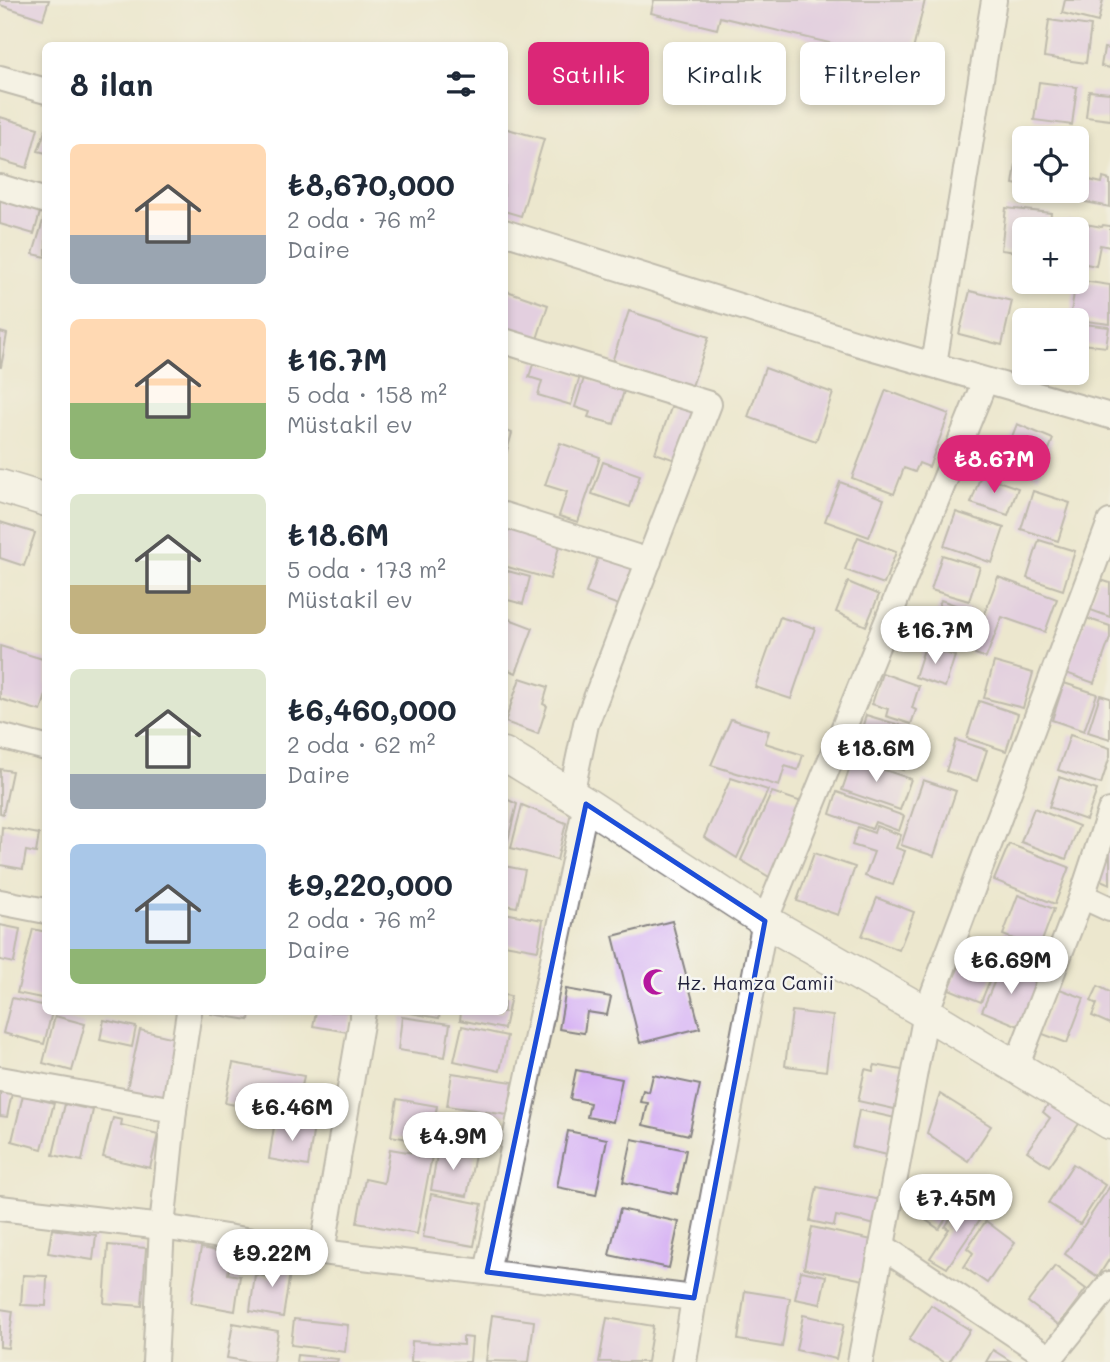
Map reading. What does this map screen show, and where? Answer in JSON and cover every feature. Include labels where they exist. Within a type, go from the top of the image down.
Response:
[{"type":"street","points":[[934,364],[994,0]]},
{"type":"street","points":[[0,78],[42,90]]},
{"type":"street","points":[[0,187],[42,200]]},
{"type":"street","points":[[508,233],[860,344],[1110,416]]},
{"type":"street","points":[[487,1272],[579,800],[586,724],[709,404],[508,342]]},
{"type":"street","points":[[684,1362],[765,921],[985,381]]},
{"type":"street","points":[[0,486],[42,499]]},
{"type":"street","points":[[508,516],[649,561]]},
{"type":"street","points":[[860,1362],[926,1013],[1110,522]]},
{"type":"street","points":[[0,736],[42,747]]},
{"type":"street","points":[[508,756],[765,921],[926,1013],[1110,1124]]},
{"type":"street","points":[[1016,1067],[1082,896],[1110,811]]},
{"type":"street","points":[[1082,896],[1110,909]]},
{"type":"street","points":[[0,902],[42,910]]},
{"type":"street","points":[[155,1362],[162,1227],[174,1110],[189,1015]]},
{"type":"street","points":[[322,1252],[362,1015]]},
{"type":"street","points":[[0,1079],[174,1110]]},
{"type":"street","points":[[0,1208],[162,1227],[322,1252],[694,1298]]},
{"type":"street","points":[[882,1247],[1048,1360],[1110,1284]]},
{"type":"highlighted area","points":[[586,804],[765,921],[694,1298],[487,1272]]},
{"type":"building","points":[[0,0],[49,0],[43,19],[0,5]]},
{"type":"building","points":[[654,0],[925,0],[915,42],[825,42],[720,17],[717,29],[651,13]]},
{"type":"building","points":[[1065,0],[1103,0],[1098,22],[1062,13]]},
{"type":"building","points":[[1049,20],[1091,26],[1086,63],[1044,57]]},
{"type":"building","points":[[1104,48],[1110,49],[1110,68],[1101,66]]},
{"type":"building","points":[[1039,82],[1077,87],[1072,125],[1034,120]]},
{"type":"building","points":[[1089,91],[1110,93],[1110,120],[1086,117]]},
{"type":"building","points":[[0,117],[38,128],[27,168],[0,160]]},
{"type":"building","points":[[508,129],[544,139],[521,216],[508,212]]},
{"type":"building","points":[[1103,178],[1110,180],[1110,207],[1089,203],[1089,180],[1102,183]]},
{"type":"building","points":[[0,197],[41,209],[34,234],[0,224]]},
{"type":"building","points":[[1006,208],[1051,213],[1050,217],[1012,217],[1012,251],[1001,250]]},
{"type":"building","points":[[42,224],[42,256],[33,254]]},
{"type":"building","points":[[1089,225],[1110,226],[1110,247],[1100,245],[1096,266],[1089,265]]},
{"type":"building","points":[[1089,282],[1110,285],[1110,324],[1089,321],[1089,308],[1072,308],[1074,294],[1089,294]]},
{"type":"building","points":[[508,291],[548,305],[537,339],[508,329]]},
{"type":"building","points":[[970,291],[1012,301],[1002,345],[959,334]]},
{"type":"building","points":[[629,311],[709,337],[691,389],[612,362]]},
{"type":"building","points":[[1089,325],[1109,327],[1106,347],[1089,345]]},
{"type":"building","points":[[0,332],[7,334],[1,367],[0,367]]},
{"type":"building","points":[[534,361],[580,376],[571,405],[538,395],[542,381],[529,377]]},
{"type":"building","points":[[765,368],[833,393],[816,441],[748,417]]},
{"type":"building","points":[[584,378],[624,391],[614,424],[588,417],[590,412],[575,407]]},
{"type":"building","points":[[886,390],[949,414],[929,467],[919,463],[915,472],[904,468],[894,494],[852,478]]},
{"type":"building","points":[[672,405],[698,414],[681,462],[655,453]]},
{"type":"building","points":[[1017,424],[1053,439],[1039,476],[1002,462]]},
{"type":"building","points":[[508,432],[512,433],[508,447]]},
{"type":"building","points":[[560,443],[600,457],[578,522],[559,516],[567,492],[545,485]]},
{"type":"building","points":[[603,462],[640,475],[630,507],[592,494]]},
{"type":"building","points":[[981,475],[1018,488],[1008,515],[971,503]]},
{"type":"building","points":[[840,482],[884,499],[869,537],[825,521]]},
{"type":"building","points":[[1033,491],[1070,503],[1058,541],[1021,529]]},
{"type":"building","points":[[956,512],[1004,528],[992,563],[944,546]]},
{"type":"building","points":[[0,522],[35,533],[24,566],[0,558]]},
{"type":"building","points":[[508,528],[560,543],[550,579],[508,567]]},
{"type":"building","points":[[858,537],[896,552],[884,584],[845,570]]},
{"type":"building","points":[[1039,540],[1075,551],[1063,590],[1027,578]]},
{"type":"building","points":[[599,555],[637,568],[624,607],[586,593]]},
{"type":"building","points":[[942,555],[980,567],[969,601],[931,590]]},
{"type":"building","points":[[508,571],[530,577],[523,604],[508,600]]},
{"type":"building","points":[[998,577],[1057,599],[1045,632],[1002,617],[986,658],[970,652]]},
{"type":"building","points":[[1098,579],[1110,583],[1110,617],[1088,609]]},
{"type":"building","points":[[848,582],[879,595],[866,626],[836,612]]},
{"type":"building","points":[[941,600],[975,612],[962,650],[927,638]]},
{"type":"building","points":[[780,617],[815,628],[791,699],[755,687]]},
{"type":"building","points":[[1086,618],[1110,626],[1110,638],[1094,683],[1066,673]]},
{"type":"building","points":[[508,619],[533,628],[516,673],[508,670]]},
{"type":"building","points":[[0,646],[42,659],[41,711],[0,699]]},
{"type":"building","points":[[925,646],[955,656],[945,687],[915,677]]},
{"type":"building","points":[[994,662],[1033,673],[1023,708],[984,698]]},
{"type":"building","points":[[882,673],[919,686],[912,708],[916,710],[911,724],[886,716],[888,709],[872,704]]},
{"type":"building","points":[[520,678],[548,687],[543,704],[547,706],[538,734],[508,723],[508,713]]},
{"type":"building","points":[[1064,683],[1097,694],[1084,731],[1052,720]]},
{"type":"building","points":[[1100,695],[1110,698],[1110,739],[1088,732]]},
{"type":"building","points":[[979,701],[1018,714],[1006,751],[967,738]]},
{"type":"building","points":[[866,715],[916,730],[903,770],[854,755]]},
{"type":"building","points":[[731,719],[769,731],[765,743],[803,755],[798,770],[785,766],[779,786],[711,765]]},
{"type":"building","points":[[1070,735],[1110,748],[1101,784],[1058,770]]},
{"type":"building","points":[[956,740],[987,750],[977,781],[946,771]]},
{"type":"building","points":[[853,759],[911,779],[900,810],[842,790]]},
{"type":"building","points":[[0,769],[12,771],[3,814],[0,813]]},
{"type":"building","points":[[1059,777],[1097,790],[1086,820],[1049,807]]},
{"type":"building","points":[[731,778],[768,790],[737,858],[704,837]]},
{"type":"building","points":[[923,780],[956,791],[934,856],[901,845]]},
{"type":"building","points":[[772,792],[802,802],[771,878],[741,860]]},
{"type":"building","points":[[837,792],[904,816],[899,831],[875,822],[872,829],[830,814]]},
{"type":"building","points":[[508,800],[517,804],[508,840]]},
{"type":"building","points":[[522,805],[566,823],[557,860],[511,848]]},
{"type":"building","points":[[1034,808],[1079,826],[1066,859],[1021,842]]},
{"type":"building","points":[[876,826],[901,835],[896,848],[905,851],[893,885],[865,876],[874,852],[852,845],[858,827],[874,833]]},
{"type":"building","points":[[2,827],[39,834],[36,853],[26,851],[23,869],[0,865]]},
{"type":"building","points":[[1110,835],[1110,884],[1093,877]]},
{"type":"building","points":[[1009,844],[1069,867],[1055,904],[994,880]]},
{"type":"building","points":[[814,853],[855,867],[838,915],[797,901]]},
{"type":"building","points":[[508,867],[525,870],[517,907],[508,906]]},
{"type":"building","points":[[1018,895],[1054,909],[1039,949],[1003,935]]},
{"type":"building","points":[[877,898],[914,912],[899,950],[862,936]]},
{"type":"building","points":[[508,914],[543,920],[538,950],[508,945]]},
{"type":"building","name":"Hz. Hamza Camii","points":[[672,921],[700,1028],[640,1043],[613,936]]},
{"type":"building","points":[[0,925],[20,929],[14,963],[0,960]]},
{"type":"building","points":[[33,929],[42,931],[42,998],[17,993]]},
{"type":"building","points":[[966,950],[997,963],[981,1002],[949,989]]},
{"type":"building","points":[[1001,966],[1040,982],[1021,1027],[982,1011]]},
{"type":"building","points":[[1098,986],[1110,992],[1110,1024],[1092,1016],[1097,1004],[1091,1001]]},
{"type":"building","points":[[1057,988],[1084,998],[1067,1043],[1040,1033]]},
{"type":"building","points":[[566,989],[611,997],[607,1015],[587,1012],[584,1033],[559,1029]]},
{"type":"building","points":[[12,998],[42,1005],[42,1015],[51,1015],[44,1044],[3,1033]]},
{"type":"building","points":[[792,1011],[833,1016],[826,1071],[785,1066]]},
{"type":"building","points":[[217,1015],[250,1015],[249,1020]]},
{"type":"building","points":[[315,1015],[351,1015],[348,1032],[313,1026]]},
{"type":"building","points":[[461,1015],[507,1015],[504,1029],[460,1020]]},
{"type":"building","points":[[55,1016],[85,1024],[72,1071],[43,1063]]},
{"type":"building","points":[[402,1017],[450,1024],[445,1057],[398,1050]]},
{"type":"building","points":[[104,1020],[136,1027],[132,1047],[100,1040]]},
{"type":"building","points":[[462,1026],[507,1036],[500,1071],[454,1061]]},
{"type":"building","points":[[140,1030],[179,1039],[166,1102],[126,1093]]},
{"type":"building","points":[[233,1063],[304,1076],[296,1117],[225,1103]]},
{"type":"building","points":[[875,1065],[907,1071],[899,1110],[858,1101],[865,1069],[873,1071]]},
{"type":"building","points":[[576,1070],[622,1079],[613,1122],[587,1117],[590,1103],[570,1099]]},
{"type":"building","points":[[452,1073],[513,1082],[508,1115],[447,1106]]},
{"type":"building","points":[[653,1075],[700,1085],[689,1135],[643,1125],[648,1103],[640,1102],[643,1090],[649,1092]]},
{"type":"building","points":[[0,1091],[12,1093],[7,1117],[0,1116]]},
{"type":"building","points":[[940,1094],[991,1126],[968,1161],[927,1133]]},
{"type":"building","points":[[23,1095],[54,1103],[42,1149],[12,1141]]},
{"type":"building","points":[[397,1099],[437,1106],[430,1143],[391,1136]]},
{"type":"building","points":[[1051,1100],[1081,1121],[1049,1166],[1027,1151],[1050,1118],[1043,1112]]},
{"type":"building","points":[[65,1104],[93,1110],[82,1161],[53,1155]]},
{"type":"building","points":[[859,1110],[900,1119],[892,1156],[852,1147]]},
{"type":"building","points":[[113,1118],[122,1120],[121,1125],[158,1134],[150,1168],[103,1157]]},
{"type":"building","points":[[275,1120],[314,1126],[308,1166],[269,1159]]},
{"type":"building","points":[[568,1131],[607,1139],[596,1195],[557,1187]]},
{"type":"building","points":[[632,1139],[686,1150],[677,1194],[623,1182]]},
{"type":"building","points":[[390,1149],[432,1156],[417,1234],[357,1223],[365,1179],[384,1183]]},
{"type":"building","points":[[438,1149],[475,1155],[467,1196],[431,1190]]},
{"type":"building","points":[[1073,1164],[1105,1185],[1080,1224],[1048,1203]]},
{"type":"building","points":[[934,1181],[960,1198],[939,1229],[914,1212]]},
{"type":"building","points":[[1110,1186],[1110,1258],[1098,1277],[1065,1254]]},
{"type":"building","points":[[817,1187],[881,1200],[876,1225],[836,1216],[834,1226],[810,1221]]},
{"type":"building","points":[[431,1194],[482,1204],[474,1246],[423,1237]]},
{"type":"building","points":[[962,1201],[983,1215],[947,1268],[930,1258],[949,1229],[945,1227]]},
{"type":"building","points":[[620,1209],[679,1222],[669,1268],[609,1255]]},
{"type":"building","points":[[986,1221],[1015,1243],[987,1283],[964,1267],[973,1253],[967,1248]]},
{"type":"building","points":[[812,1227],[872,1240],[864,1280],[804,1268]]},
{"type":"building","points":[[52,1229],[96,1235],[93,1260],[48,1253]]},
{"type":"building","points":[[108,1245],[146,1248],[142,1306],[104,1303]]},
{"type":"building","points":[[201,1248],[231,1254],[228,1274],[240,1276],[235,1311],[191,1303]]},
{"type":"building","points":[[273,1257],[292,1260],[283,1317],[250,1311],[255,1275],[270,1277]]},
{"type":"building","points":[[1055,1266],[1086,1289],[1059,1325],[1028,1302]]},
{"type":"building","points":[[801,1271],[826,1276],[820,1304],[795,1299]]},
{"type":"building","points":[[23,1275],[47,1276],[46,1306],[21,1305]]},
{"type":"building","points":[[745,1291],[790,1298],[782,1347],[738,1340]]},
{"type":"building","points":[[931,1305],[970,1330],[949,1362],[944,1362],[909,1340]]},
{"type":"building","points":[[0,1309],[13,1311],[8,1348],[0,1347]]},
{"type":"building","points":[[492,1315],[534,1321],[529,1362],[486,1361]]},
{"type":"building","points":[[803,1315],[844,1324],[836,1359],[796,1350]]},
{"type":"building","points":[[607,1318],[653,1326],[647,1362],[599,1362]]},
{"type":"building","points":[[294,1319],[348,1325],[345,1352],[291,1345]]},
{"type":"building","points":[[233,1323],[278,1331],[273,1362],[227,1358]]},
{"type":"building","points":[[463,1337],[472,1338],[470,1362],[411,1362],[412,1341],[463,1345]]},
{"type":"building","points":[[993,1350],[1012,1362],[986,1362]]},
{"type":"building","points":[[297,1355],[338,1359],[337,1362],[296,1362]]},
{"type":"place","name":"Hz. Hamza Camii","points":[[656,982]]}]
